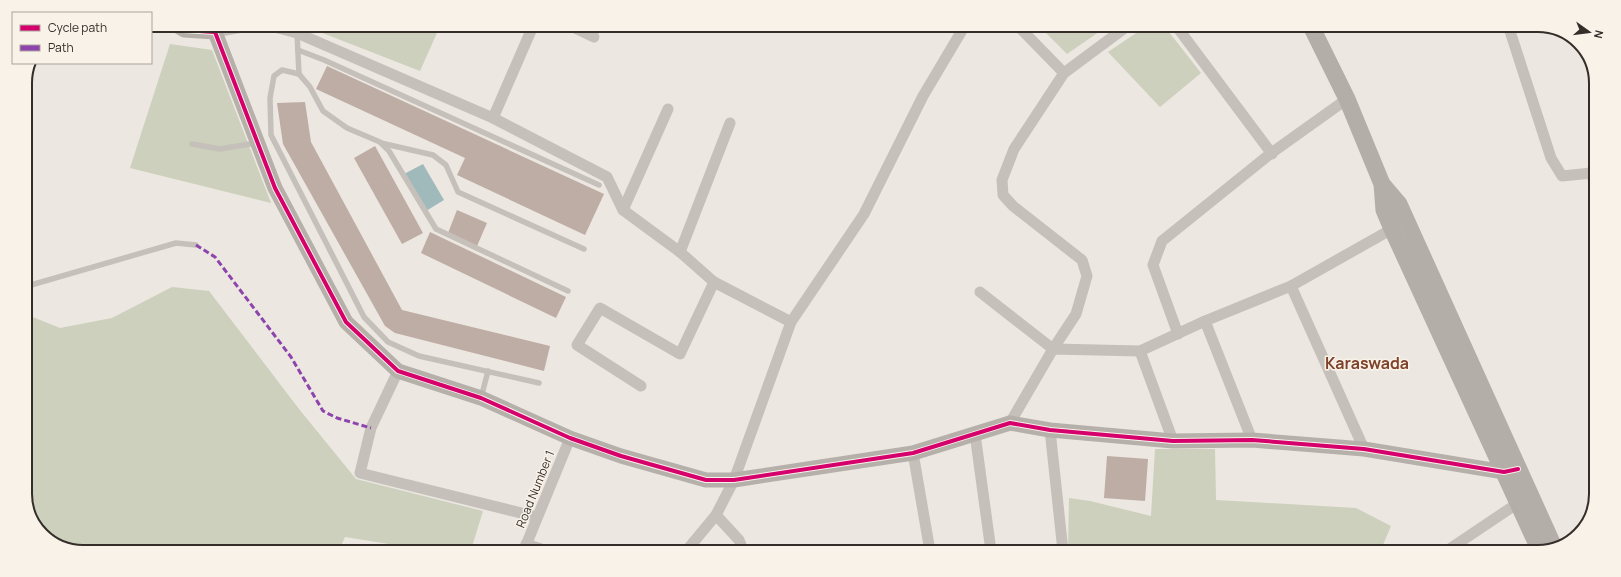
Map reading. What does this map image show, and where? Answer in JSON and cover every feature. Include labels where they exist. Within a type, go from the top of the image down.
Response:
[{"type":"main road","points":[[1314,32],[1347,99],[1382,184],[1384,210],[1392,228],[1511,471],[1552,543]]},
{"type":"main road","points":[[1382,184],[1399,204],[1511,471],[1518,503],[1537,545]]},
{"type":"street","points":[[215,32],[275,188],[346,322],[398,371],[481,398],[570,438],[621,456],[706,480],[734,480],[913,453],[1010,423],[1050,430],[1173,441],[1252,440],[1364,449],[1511,471]]},
{"type":"street","points":[[293,32],[493,118],[607,176],[623,210],[680,252],[714,282],[791,322]]},
{"type":"street","points":[[493,118],[530,32]]},
{"type":"street","points":[[584,32],[594,37]]},
{"type":"street","points":[[691,545],[716,514],[734,480],[791,322],[864,214],[922,96],[961,32]]},
{"type":"street","points":[[1024,32],[1064,73]]},
{"type":"street","points":[[1010,423],[1053,349],[1076,314],[1087,276],[1082,260],[1013,206],[1003,195],[1002,180],[1014,149],[1064,73],[1119,32]]},
{"type":"street","points":[[1181,32],[1272,154]]},
{"type":"street","points":[[1510,32],[1551,158],[1562,176],[1589,173]]},
{"type":"street","points":[[1178,334],[1153,265],[1162,240],[1272,154],[1347,99]]},
{"type":"street","points":[[623,210],[668,109]]},
{"type":"street","points":[[680,252],[730,123]]},
{"type":"street","points":[[980,292],[1053,349],[1140,351],[1205,321],[1291,286],[1392,228]]},
{"type":"street","points":[[641,386],[577,345],[600,308],[680,354],[714,282]]},
{"type":"street","points":[[1291,286],[1364,449]]},
{"type":"street","points":[[1205,321],[1252,440]]},
{"type":"street","points":[[1140,351],[1173,441]]},
{"type":"street","points":[[398,371],[371,428],[360,473],[537,516]]},
{"type":"street","points":[[1050,430],[1062,545]]},
{"type":"street","points":[[975,434],[990,545]]},
{"type":"street","name":"Road Number 1","points":[[526,545],[570,438]]},
{"type":"street","points":[[913,453],[929,545]]},
{"type":"street","points":[[1455,545],[1518,503]]},
{"type":"street","points":[[716,514],[739,540],[741,545]]},
{"type":"lane","points":[[297,33],[299,74]]},
{"type":"lane","points":[[298,50],[324,60],[599,185]]},
{"type":"lane","points":[[539,383],[419,356],[388,342],[364,317],[271,135],[270,98],[274,76],[282,70],[299,74],[310,87],[323,111],[346,128],[380,142],[433,155],[446,165],[458,192],[584,249]]},
{"type":"lane","points":[[192,144],[220,149],[258,142]]},
{"type":"lane","points":[[380,142],[389,152],[436,229],[568,291]]},
{"type":"lane","points":[[32,284],[176,243],[196,244]]},
{"type":"lane","points":[[481,398],[488,371]]},
{"type":"green space","points":[[320,32],[437,32],[420,71]]},
{"type":"green space","points":[[1045,32],[1099,32],[1067,54]]},
{"type":"green space","points":[[1138,32],[1169,32],[1201,73],[1160,107],[1108,52]]},
{"type":"green space","points":[[170,44],[212,50],[271,203],[130,168]]},
{"type":"green space","points":[[172,287],[209,291],[299,409],[356,479],[483,511],[473,545],[395,545],[345,537],[341,545],[77,545],[61,540],[49,532],[43,525],[36,513],[32,497],[32,317],[60,328],[112,318]]},
{"type":"green space","points":[[1155,449],[1215,449],[1216,500],[1356,508],[1391,526],[1383,545],[1068,545],[1069,498],[1090,501],[1151,516]]},
{"type":"water","points":[[423,164],[444,200],[426,211],[404,174]]},
{"type":"building","points":[[327,66],[604,194],[585,235],[457,175],[465,158],[316,89]]},
{"type":"building","points":[[305,102],[311,142],[402,310],[550,346],[544,371],[395,333],[385,326],[283,144],[277,103]]},
{"type":"building","points":[[375,146],[423,233],[402,244],[354,158]]},
{"type":"building","points":[[457,210],[487,223],[477,246],[448,233]]},
{"type":"building","points":[[430,232],[566,297],[556,318],[421,253]]},
{"type":"building","points":[[1107,456],[1148,459],[1145,501],[1104,498]]},
{"type":"marked path","points":[[196,245],[215,257],[291,357],[323,411],[337,418],[371,428]]},
{"type":"cycle path","points":[[215,32],[275,188],[346,322],[398,371],[481,398],[570,438],[621,456],[706,480],[734,480],[913,453],[1010,423],[1050,430],[1173,441],[1252,440],[1364,449],[1504,472],[1518,469]]},
{"type":"district","name":"Karaswada","points":[[1367,363]]}]
